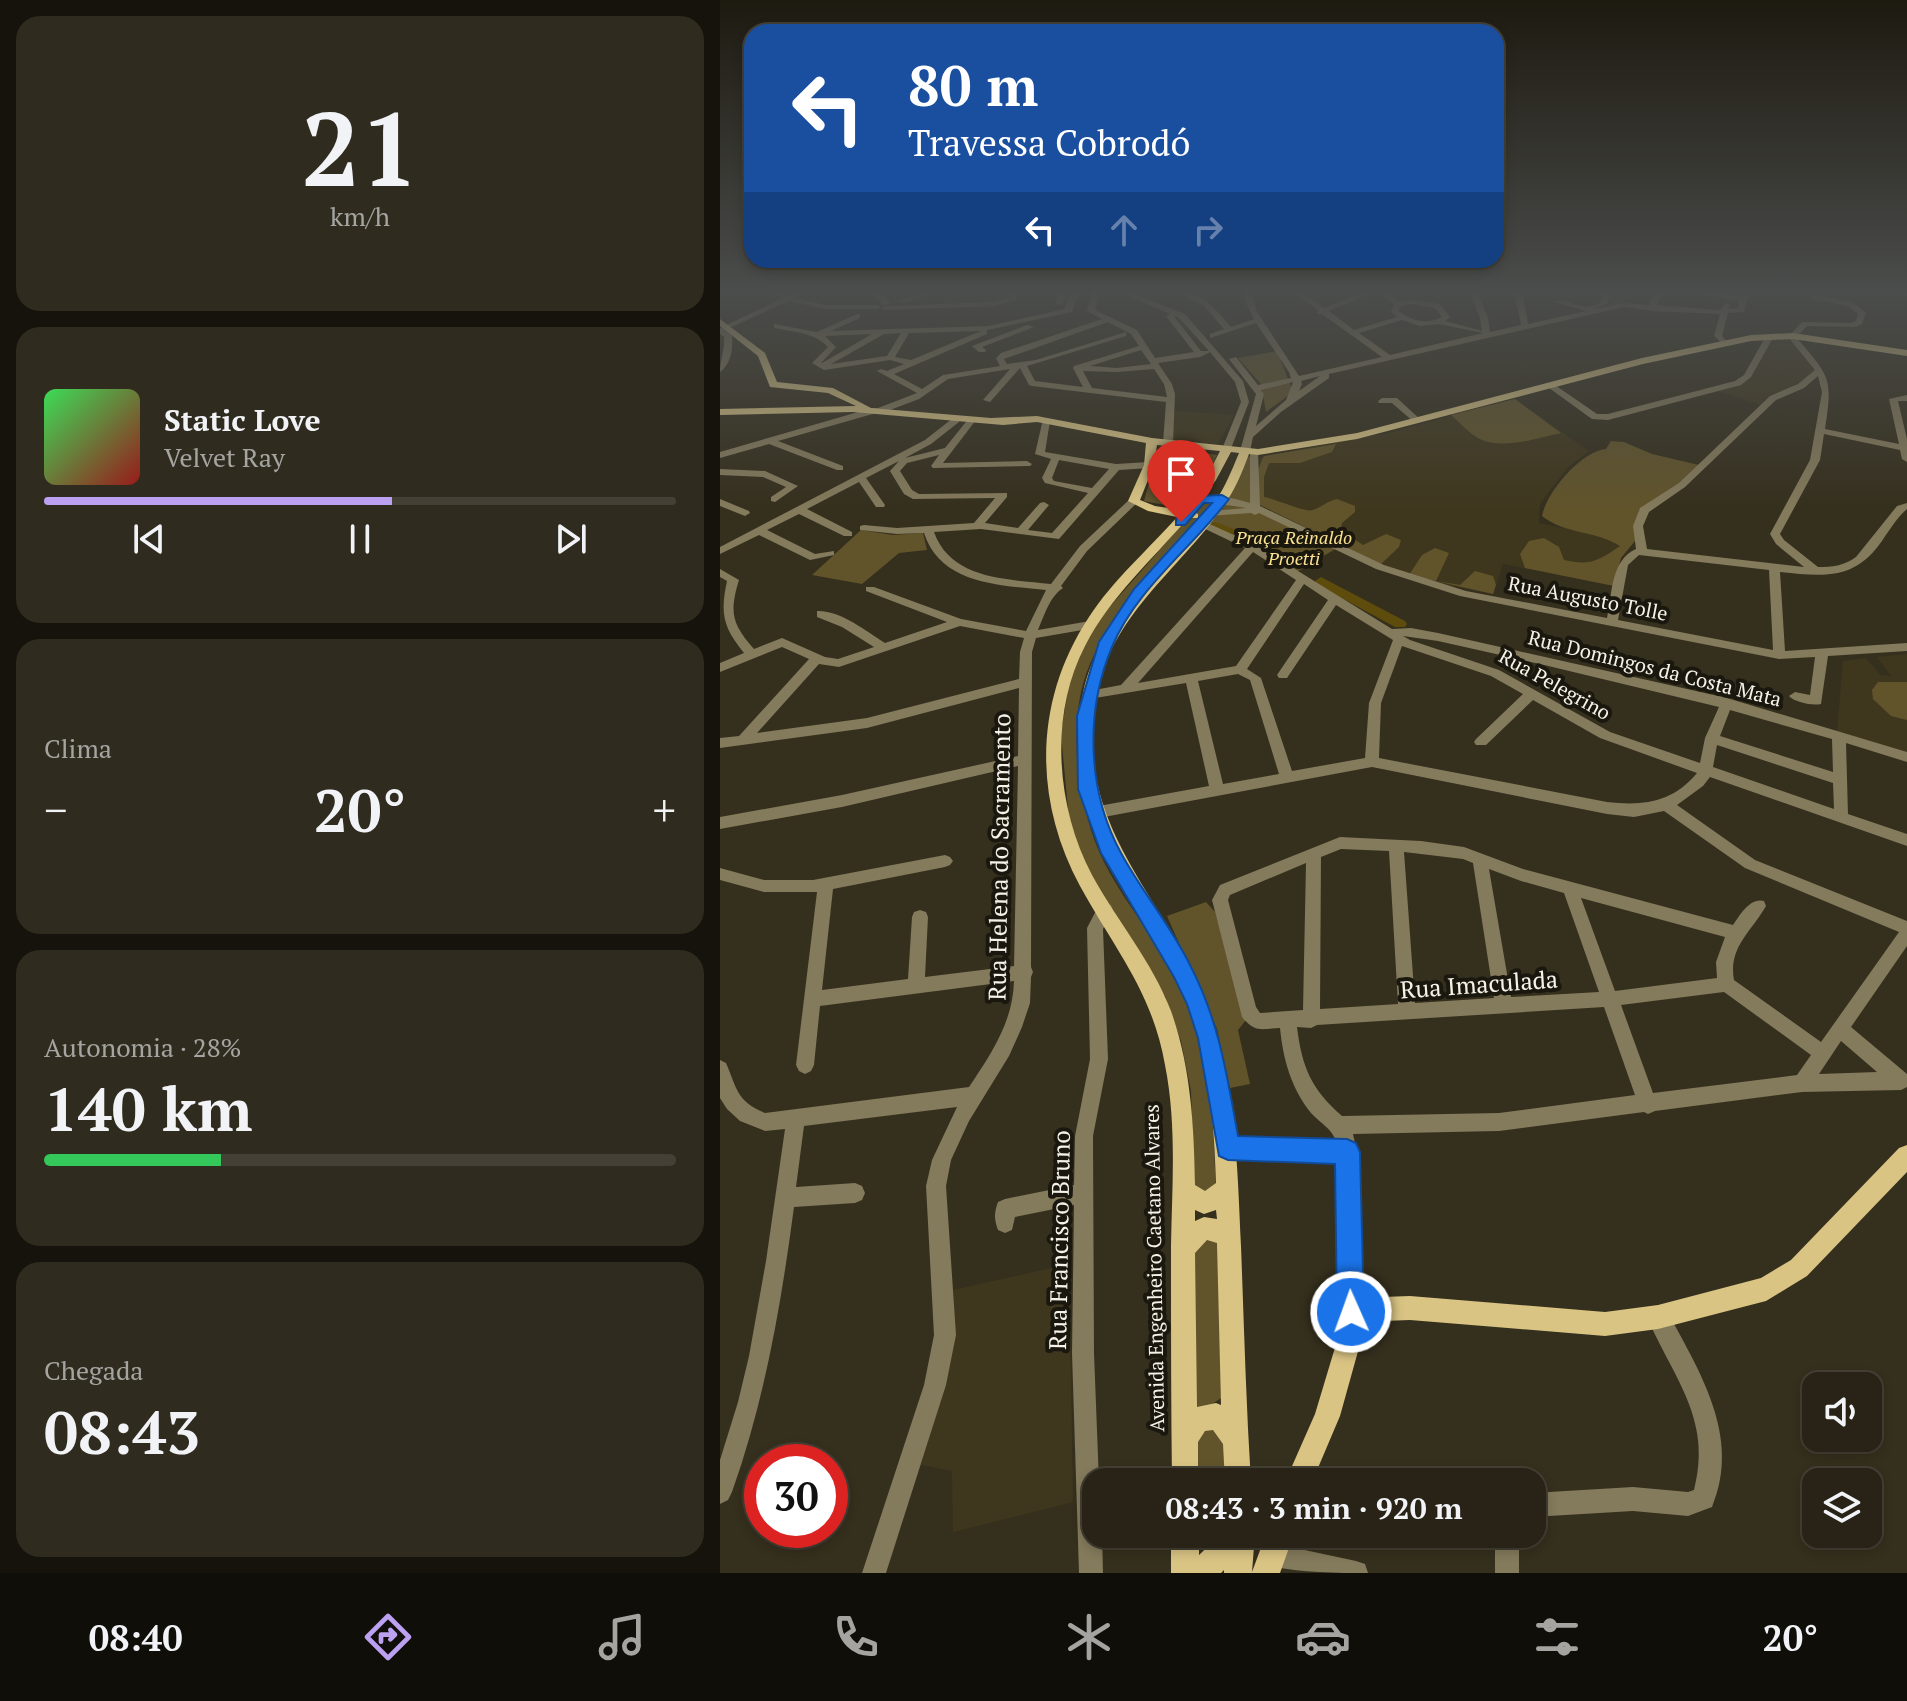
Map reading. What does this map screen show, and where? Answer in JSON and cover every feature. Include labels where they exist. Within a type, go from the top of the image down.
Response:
[{"type":"main road","points":[[765,364],[773,385],[828,390],[875,410],[956,420],[1043,421],[1153,446],[1168,443],[1245,451],[1357,436],[1635,364]]},
{"type":"main road","points":[[845,397],[850,415]]},
{"type":"main road","points":[[720,412],[850,415],[875,410]]},
{"type":"main road","points":[[1234,434],[1245,451]]},
{"type":"main road","name":"Rua Helena do Sacramento","points":[[1139,503],[1153,446]]},
{"type":"main road","name":"Avenida Engenheiro Caetano Alvares","points":[[1237,1468],[1228,1148],[1209,1038],[1183,971],[1122,874],[1093,813],[1084,770],[1089,695],[1099,659],[1123,612],[1222,499],[1245,451]]},
{"type":"main road","name":"Avenida Engenheiro Caetano Alvares","points":[[1185,1468],[1181,1108],[1168,1033],[1148,982],[1071,847],[1056,782],[1054,757],[1064,681],[1090,625],[1117,590],[1245,451]]},
{"type":"main road","points":[[1139,503],[1207,519]]},
{"type":"main road","points":[[1139,503],[1156,521],[1160,536],[1158,546]]},
{"type":"main road","points":[[1304,1468],[1327,1416],[1352,1330],[1369,1315],[1382,1309],[1410,1308],[1605,1324],[1658,1317],[1766,1289],[1784,1281],[1904,1165]]},
{"type":"main road","points":[[1183,1191],[1195,1201],[1204,1203],[1212,1201],[1227,1188]]},
{"type":"main road","points":[[1183,1250],[1204,1228],[1222,1232],[1229,1238]]},
{"type":"main road","points":[[1185,1439],[1197,1420],[1216,1416],[1226,1423],[1236,1444]]},
{"type":"main road","points":[[1185,1548],[1185,1573]]},
{"type":"main road","points":[[1201,1573],[1227,1548]]},
{"type":"main road","points":[[1238,1573],[1240,1548]]},
{"type":"street","points":[[819,364],[834,369],[857,364]]},
{"type":"street","points":[[821,367],[826,364]]},
{"type":"street","points":[[873,364],[922,392]]},
{"type":"street","points":[[887,374],[909,364]]},
{"type":"street","points":[[875,410],[922,392],[946,377],[1024,364]]},
{"type":"street","points":[[1077,368],[1089,364]]},
{"type":"street","points":[[1077,368],[1117,370],[1152,364]]},
{"type":"street","points":[[1155,364],[1168,384],[1171,400],[1168,443]]},
{"type":"street","points":[[1224,364],[1242,386],[1244,408]]},
{"type":"street","points":[[1238,364],[1258,388],[1361,364]]},
{"type":"street","points":[[1289,364],[1298,389],[1290,401]]},
{"type":"street","points":[[1549,385],[1595,417],[1608,417],[1738,383],[1747,377],[1754,364]]},
{"type":"street","points":[[1814,569],[1780,542],[1775,529],[1815,460],[1821,431],[1824,382],[1816,364]]},
{"type":"street","points":[[1019,366],[1032,383],[1171,400]]},
{"type":"street","points":[[987,400],[1019,366]]},
{"type":"street","points":[[1077,368],[1089,390]]},
{"type":"street","points":[[1642,552],[1638,526],[1644,510],[1682,485],[1773,398],[1820,370]]},
{"type":"street","points":[[1251,436],[1267,419],[1333,371]]},
{"type":"street","points":[[1811,378],[1824,382]]},
{"type":"street","name":"Avenida Engenheiro Caetano Alvares","points":[[1245,451],[1259,406],[1258,388]]},
{"type":"street","name":"Avenida Engenheiro Caetano Alvares","points":[[1245,451],[1234,434],[1244,408],[1258,388]]},
{"type":"street","points":[[1907,398],[1893,399],[1907,459]]},
{"type":"street","points":[[1382,401],[1394,400],[1418,421]]},
{"type":"street","points":[[1259,406],[1267,419]]},
{"type":"street","points":[[720,453],[770,441],[850,415]]},
{"type":"street","points":[[720,453],[850,415]]},
{"type":"street","points":[[1255,509],[1245,451],[1267,419]]},
{"type":"street","points":[[720,551],[934,438],[956,420]]},
{"type":"street","points":[[972,420],[936,466],[1027,464]]},
{"type":"street","points":[[1043,421],[1038,452],[1116,467],[1149,465]]},
{"type":"street","points":[[1821,431],[1904,448]]},
{"type":"street","points":[[770,441],[840,468]]},
{"type":"street","points":[[950,450],[904,461],[895,471],[908,492],[917,497],[1003,495],[977,526]]},
{"type":"street","points":[[1056,457],[1047,478],[1049,482],[1095,492]]},
{"type":"street","points":[[864,528],[977,526],[1055,537],[1116,467]]},
{"type":"street","points":[[720,472],[762,473],[793,486],[775,499]]},
{"type":"street","points":[[861,478],[880,505]]},
{"type":"street","name":"Rua Augusto Tolle","points":[[1201,499],[1222,499],[1276,516],[1355,557],[1422,583],[1612,623],[1779,655],[1907,647]]},
{"type":"street","points":[[720,502],[745,513]]},
{"type":"street","name":"Rua Helena do Sacramento","points":[[874,1573],[940,1363],[945,1310],[936,1186],[946,1144],[1013,1031],[1022,1003],[1025,972],[1023,828],[1029,635],[1095,533],[1139,503]]},
{"type":"street","points":[[1021,531],[1044,505]]},
{"type":"street","points":[[1612,623],[1623,564],[1631,555],[1642,552],[1679,553],[1774,566],[1838,569],[1855,563],[1901,508],[1907,506]]},
{"type":"street","name":"Rua Augusto Tolle","points":[[1207,519],[1231,510],[1255,509]]},
{"type":"street","points":[[800,510],[848,534]]},
{"type":"street","name":"Rua Pelegrino","points":[[1207,519],[1395,636],[1483,668],[1605,735],[1907,840]]},
{"type":"street","points":[[928,529],[936,553],[953,566],[994,579],[1057,588]]},
{"type":"street","points":[[760,531],[814,558],[830,553]]},
{"type":"street","points":[[1124,690],[1252,547]]},
{"type":"street","points":[[1774,566],[1779,655]]},
{"type":"street","points":[[720,572],[733,580],[725,598],[727,628],[752,654]]},
{"type":"street","points":[[1240,670],[1299,575]]},
{"type":"street","points":[[870,589],[959,622],[1029,635],[1090,625]]},
{"type":"street","points":[[1283,675],[1335,598]]},
{"type":"street","points":[[821,614],[846,624],[884,648]]},
{"type":"street","points":[[720,668],[782,642],[817,658],[839,663],[959,622]]},
{"type":"street","name":"Rua Domingos da Costa Mata","points":[[1395,636],[1402,632],[1460,643],[1727,703],[1907,757]]},
{"type":"street","points":[[1372,762],[1375,703],[1395,636]]},
{"type":"street","points":[[1795,696],[1816,701],[1822,653]]},
{"type":"street","points":[[742,741],[817,658]]},
{"type":"street","points":[[1089,695],[1240,670],[1255,678],[1287,776]]},
{"type":"street","points":[[1191,679],[1217,789]]},
{"type":"street","points":[[720,743],[867,723],[1026,682]]},
{"type":"street","points":[[1481,742],[1531,694]]},
{"type":"street","points":[[1093,813],[1372,762],[1634,811],[1666,805],[1702,778],[1712,738],[1727,703]]},
{"type":"street","points":[[1839,736],[1841,817]]},
{"type":"street","points":[[1712,738],[1840,780]]},
{"type":"street","points":[[720,823],[842,801],[1026,759]]},
{"type":"street","points":[[1666,805],[1750,864],[1907,930],[1902,953],[1840,1029],[1802,1083]]},
{"type":"street","points":[[1311,1020],[1314,855],[1340,843],[1464,853],[1570,889],[1735,933]]},
{"type":"street","points":[[1396,846],[1407,1013]]},
{"type":"street","name":"Rua Imaculada","points":[[1314,855],[1225,890],[1221,904],[1250,1017],[1260,1022],[1610,999],[1726,984]]},
{"type":"street","points":[[1480,859],[1504,1006]]},
{"type":"street","points":[[720,874],[764,886],[826,883],[945,861]]},
{"type":"street","points":[[805,1065],[826,883]]},
{"type":"street","points":[[1570,889],[1648,1105]]},
{"type":"street","points":[[1758,906],[1735,933],[1723,959],[1726,984],[1822,1053]]},
{"type":"street","name":"Rua Francisco Bruno","points":[[1091,1573],[1083,1353],[1084,1136],[1099,1059],[1095,928],[1105,910]]},
{"type":"street","points":[[916,985],[920,917]]},
{"type":"street","points":[[815,999],[1025,972]]},
{"type":"street","points":[[1288,1021],[1295,1073],[1321,1110],[1340,1125],[1347,1152],[1352,1330]]},
{"type":"street","points":[[1840,1029],[1903,1083]]},
{"type":"street","points":[[720,1069],[727,1097],[738,1109],[765,1122],[972,1096]]},
{"type":"street","points":[[1340,1125],[1499,1122],[1802,1083],[1903,1083]]},
{"type":"street","points":[[720,1492],[739,1446],[754,1377],[796,1120]]},
{"type":"street","points":[[1228,1148],[1347,1152]]},
{"type":"street","points":[[785,1198],[855,1193]]},
{"type":"street","points":[[1005,1223],[1005,1209],[1084,1193]]},
{"type":"street","points":[[1546,1504],[1633,1499],[1688,1504],[1704,1499],[1713,1451],[1710,1421],[1658,1317]]},
{"type":"street","points":[[1507,1548],[1507,1573]]},
{"type":"street","points":[[1273,1554],[1356,1573]]},
{"type":"shaded area","points":[[1758,364],[1812,364],[1818,371],[1762,405],[1717,391],[1742,384],[1751,377]]},
{"type":"shaded area","points":[[1515,399],[1589,451],[1567,468],[1540,504],[1539,523],[1633,542],[1621,558],[1614,586],[1503,564],[1493,594],[1438,583],[1381,564],[1260,505],[1260,457],[1387,433]]},
{"type":"shaded area","points":[[1174,411],[1234,415],[1218,444],[1173,440]]},
{"type":"shaded area","points":[[1215,522],[1262,539],[1303,566],[1298,570],[1256,545],[1208,525]]},
{"type":"shaded area","points":[[1907,654],[1907,752],[1837,732],[1843,661],[1866,658],[1880,675],[1891,676],[1877,657]]},
{"type":"shaded area","points":[[1069,1264],[1073,1502],[953,1532],[952,1471],[921,1465],[944,1389],[953,1290]]},
{"type":"green space","points":[[1244,364],[1282,364],[1293,392],[1266,412],[1261,384]]},
{"type":"green space","points":[[1515,399],[1561,433],[1517,442],[1494,443],[1475,436],[1451,415]]},
{"type":"green space","points":[[1611,441],[1624,442],[1652,454],[1699,465],[1673,490],[1639,510],[1635,541],[1621,558],[1614,586],[1525,568],[1520,554],[1529,541],[1544,538],[1559,547],[1564,560],[1581,562],[1599,559],[1620,546],[1601,537],[1561,526],[1542,516],[1550,496],[1566,475],[1586,457],[1606,449]]},
{"type":"green space","points":[[1336,444],[1332,452],[1300,463],[1269,463],[1264,477],[1264,497],[1309,510],[1337,499],[1355,506],[1355,512],[1342,523],[1341,530],[1363,545],[1386,534],[1401,540],[1399,547],[1381,564],[1260,505],[1257,480],[1264,456]]},
{"type":"green space","points":[[1166,447],[1217,455],[1202,487],[1186,509],[1144,501],[1154,466]]},
{"type":"green space","name":"Praça Reinaldo Proetti","points":[[1244,456],[1254,457],[1255,507],[1337,548],[1295,573],[1203,524]]},
{"type":"green space","points":[[1202,502],[1216,502],[1147,578],[1102,641],[1082,687],[1076,738],[1081,792],[1095,842],[1114,881],[1176,977],[1200,1041],[1209,1090],[1216,1190],[1195,1196],[1191,1091],[1181,1041],[1165,996],[1138,958],[1081,860],[1069,819],[1061,734],[1069,683],[1084,645],[1099,619]]},
{"type":"green space","points":[[861,530],[893,535],[923,533],[927,550],[899,553],[862,584],[812,575]]},
{"type":"green space","points":[[1435,548],[1449,553],[1436,581],[1460,585],[1475,571],[1493,576],[1496,585],[1493,594],[1409,575],[1422,555]]},
{"type":"green space","points":[[1878,682],[1907,682],[1907,720],[1891,716],[1873,699],[1872,690]]},
{"type":"green space","points":[[1206,902],[1215,912],[1246,1020],[1238,1030],[1250,1084],[1230,1088],[1217,1029],[1167,916]]},
{"type":"green space","points":[[1218,1237],[1221,1398],[1202,1411],[1195,1406],[1193,1242]]},
{"type":"green space","points":[[1201,1424],[1228,1435],[1229,1468],[1195,1468],[1194,1431]]},
{"type":"waterway","points":[[1321,581],[1400,624]]},
{"type":"route","points":[[1181,522],[1201,499],[1222,499],[1210,517],[1123,612],[1104,646],[1085,716],[1084,770],[1087,789],[1093,813],[1111,853],[1183,971],[1198,1004],[1209,1038],[1228,1148],[1347,1152],[1351,1312]]}]
